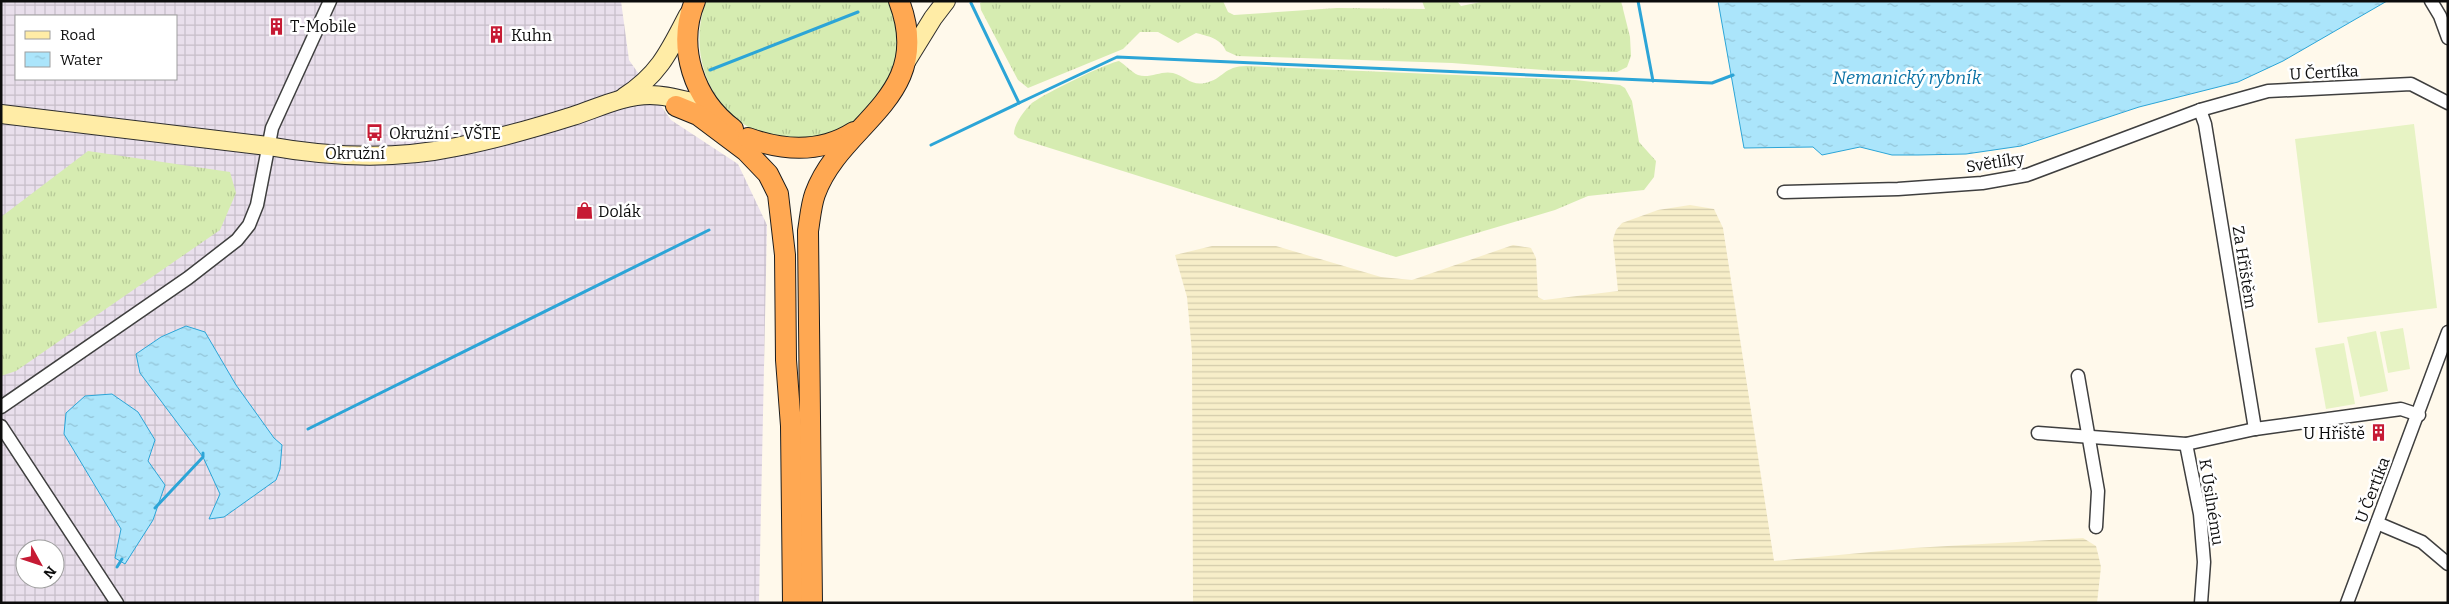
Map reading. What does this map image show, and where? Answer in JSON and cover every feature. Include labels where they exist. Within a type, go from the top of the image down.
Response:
[{"type":"highway","points":[[812,603],[808,231],[815,194],[821,181],[831,165],[862,127],[887,101],[903,68],[906,29],[899,1]]},
{"type":"highway","points":[[693,4],[687,45],[695,81],[713,109],[731,127],[766,153],[776,166],[787,187],[792,208],[794,367],[791,426],[793,603]]},
{"type":"highway","points":[[676,106],[698,115],[746,150],[768,174],[778,194],[785,255],[786,360],[791,426]]},
{"type":"highway","points":[[748,138],[767,145],[807,148],[833,142],[862,127]]},
{"type":"main road","points":[[903,68],[933,18],[946,1]]},
{"type":"main road","name":"Okružní","points":[[616,102],[640,87],[662,64],[693,4]]},
{"type":"main road","name":"Okružní","points":[[1,114],[268,146],[307,153],[372,155],[454,147],[522,132],[616,102],[648,95],[666,96],[713,109]]},
{"type":"main road","points":[[573,116],[647,103],[676,106]]},
{"type":"street","points":[[1,407],[188,278],[237,240],[249,225],[257,205],[272,128],[330,1]]},
{"type":"street","points":[[2431,1],[2440,16],[2448,38]]},
{"type":"street","name":"U Čertíka","points":[[2200,110],[2268,91],[2411,84],[2448,103]]},
{"type":"street","name":"Světlíky","points":[[1784,192],[1898,189],[1982,182],[2027,175],[2200,110]]},
{"type":"street","name":"Za Hřištěm","points":[[2200,110],[2205,124],[2255,429]]},
{"type":"street","name":"U Čertíka","points":[[2347,603],[2448,332]]},
{"type":"street","points":[[2078,376],[2087,438],[2098,491],[2096,527]]},
{"type":"street","points":[[2186,444],[2255,429],[2401,409],[2419,414]]},
{"type":"street","points":[[1,426],[117,603]]},
{"type":"street","name":"K Úsilnému","points":[[2038,433],[2186,444],[2200,514],[2204,562],[2201,603]]},
{"type":"street","points":[[2377,522],[2422,542],[2448,563]]},
{"type":"shaded area","points":[[1,1],[621,1],[629,60],[671,120],[738,164],[767,225],[759,603],[1,603]]},
{"type":"shaded area","points":[[1690,205],[1714,209],[1723,228],[1774,561],[1913,548],[2083,538],[2096,546],[2101,567],[2097,603],[1193,603],[1192,352],[1187,297],[1175,255],[1212,246],[1276,246],[1381,277],[1412,280],[1513,245],[1531,248],[1536,258],[1538,297],[1544,300],[1618,291],[1613,239],[1616,230],[1622,223],[1658,210]]},
{"type":"green space","points":[[706,1],[892,1],[898,25],[898,49],[892,73],[887,84],[866,114],[840,131],[813,138],[785,139],[759,132],[738,120],[720,102],[708,80],[701,55],[700,28]]},
{"type":"green space","points":[[984,1],[1223,1],[1228,12],[1234,15],[1337,8],[1425,9],[1422,1],[1457,1],[1461,6],[1486,1],[1621,1],[1630,37],[1631,56],[1627,67],[1617,72],[1557,71],[1452,63],[1237,56],[1226,51],[1217,40],[1196,33],[1178,43],[1158,32],[1140,32],[1123,49],[1028,88],[1018,80],[981,10],[980,3]]},
{"type":"green space","points":[[1119,61],[1138,75],[1147,76],[1169,72],[1200,84],[1216,79],[1233,68],[1247,66],[1575,80],[1620,85],[1625,88],[1632,101],[1639,142],[1656,161],[1654,177],[1644,190],[1588,196],[1555,210],[1396,257],[1018,138],[1014,134],[1020,118],[1031,104],[1060,87]]},
{"type":"green space","points":[[2414,124],[2437,308],[2318,323],[2295,139]]},
{"type":"green space","points":[[88,151],[230,172],[236,193],[220,230],[16,371],[1,376],[1,217]]},
{"type":"green space","points":[[2403,328],[2410,369],[2388,373],[2380,332]]},
{"type":"green space","points":[[2376,331],[2388,391],[2360,397],[2347,337]]},
{"type":"green space","points":[[2344,343],[2355,404],[2326,409],[2315,348]]},
{"type":"water","name":"Nemanický rybník","points":[[1718,1],[2387,1],[2283,61],[2238,82],[2139,107],[2021,146],[1966,154],[1918,155],[1892,155],[1860,147],[1822,155],[1813,147],[1744,148]]},
{"type":"water","points":[[186,326],[205,332],[236,385],[274,438],[282,445],[280,469],[276,480],[224,517],[209,519],[220,494],[203,457],[140,373],[136,354],[161,337]]},
{"type":"water","points":[[112,394],[138,412],[155,440],[148,461],[165,485],[153,520],[125,564],[115,558],[121,529],[64,434],[66,413],[85,396]]},
{"type":"waterway","points":[[1638,1],[1653,81]]},
{"type":"waterway","points":[[971,3],[1019,103],[1117,57],[1712,83],[1733,75]]},
{"type":"waterway","points":[[710,70],[858,12]]},
{"type":"waterway","points":[[931,145],[1019,103]]},
{"type":"waterway","points":[[308,429],[709,230]]},
{"type":"waterway","points":[[155,508],[203,457],[203,453]]},
{"type":"waterway","points":[[117,567],[122,559]]},
{"type":"place","name":"T-Mobile","points":[[276,26]]},
{"type":"place","name":"Kuhn","points":[[497,35]]},
{"type":"place","name":"Okružní - VŠTE","points":[[375,133]]},
{"type":"place","name":"Dolák","points":[[584,211]]},
{"type":"place","name":"U Hřiště","points":[[2379,433]]}]
